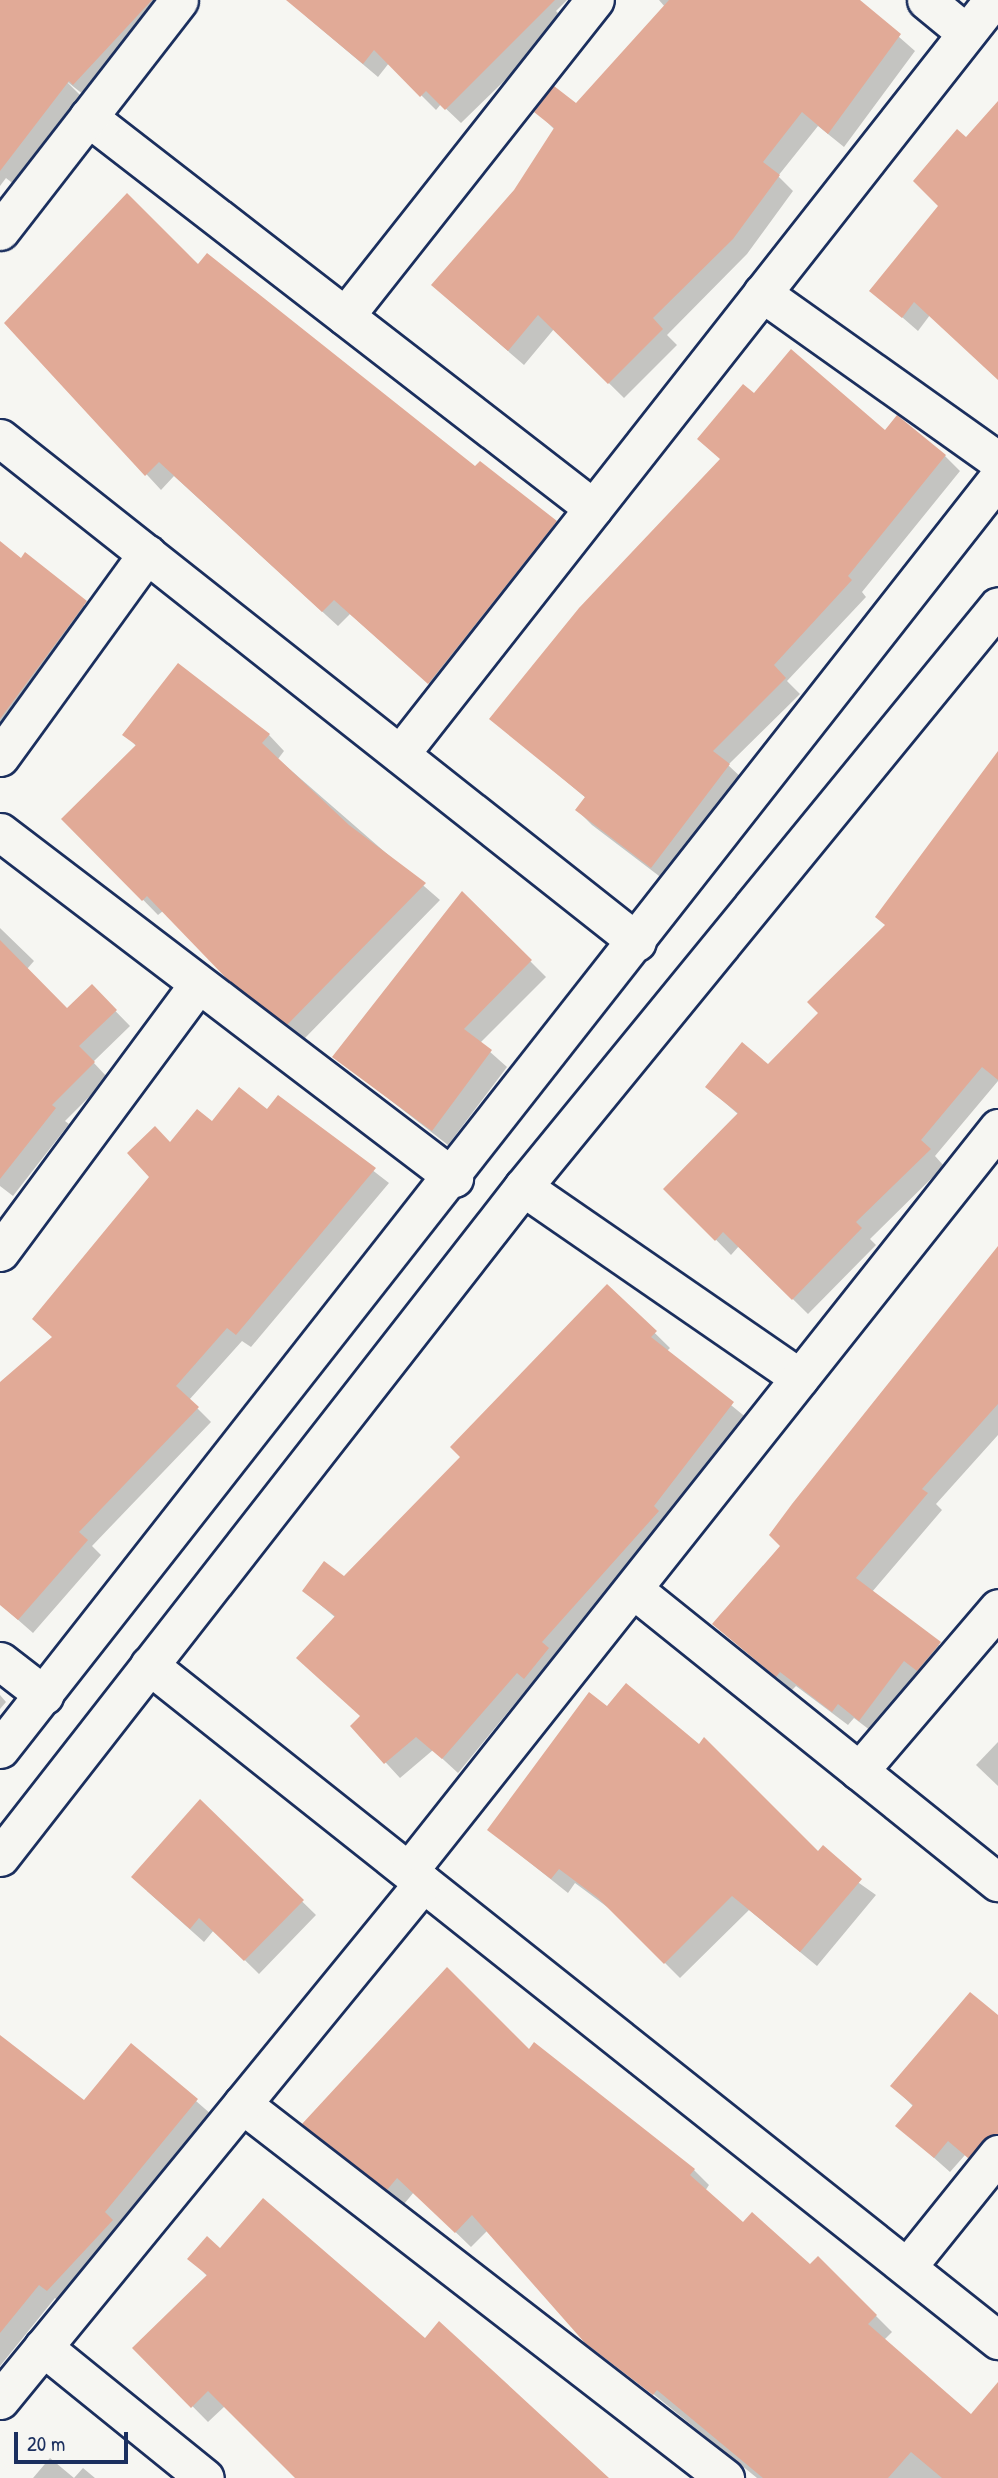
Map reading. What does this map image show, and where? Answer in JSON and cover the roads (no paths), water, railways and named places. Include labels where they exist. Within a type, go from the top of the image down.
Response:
[{"type":"street","points":[[0,231],[179,0]]},
{"type":"street","points":[[345,316],[595,0]]},
{"type":"street","points":[[926,0],[966,33]]},
{"type":"street","points":[[400,754],[993,0]]},
{"type":"street","points":[[88,117],[593,508]]},
{"type":"street","points":[[762,293],[998,461]]},
{"type":"street","points":[[0,438],[637,942]]},
{"type":"street","points":[[0,1749],[454,1178],[998,478]]},
{"type":"street","points":[[0,757],[147,554]]},
{"type":"street","points":[[0,1857],[523,1188],[998,606]]},
{"type":"street","points":[[0,832],[454,1178]]},
{"type":"street","points":[[3,1241],[198,984]]},
{"type":"street","points":[[0,2400],[242,2104],[633,1589],[998,1128]]},
{"type":"street","points":[[523,1188],[800,1378]]},
{"type":"street","points":[[633,1589],[998,1882]]},
{"type":"street","points":[[859,1772],[998,1608]]},
{"type":"street","points":[[0,1661],[44,1695]]},
{"type":"street","points":[[149,1665],[998,2340]]},
{"type":"street","points":[[242,2104],[725,2478]]},
{"type":"street","points":[[907,2267],[998,2154]]},
{"type":"street","points":[[43,2347],[205,2478]]}]
